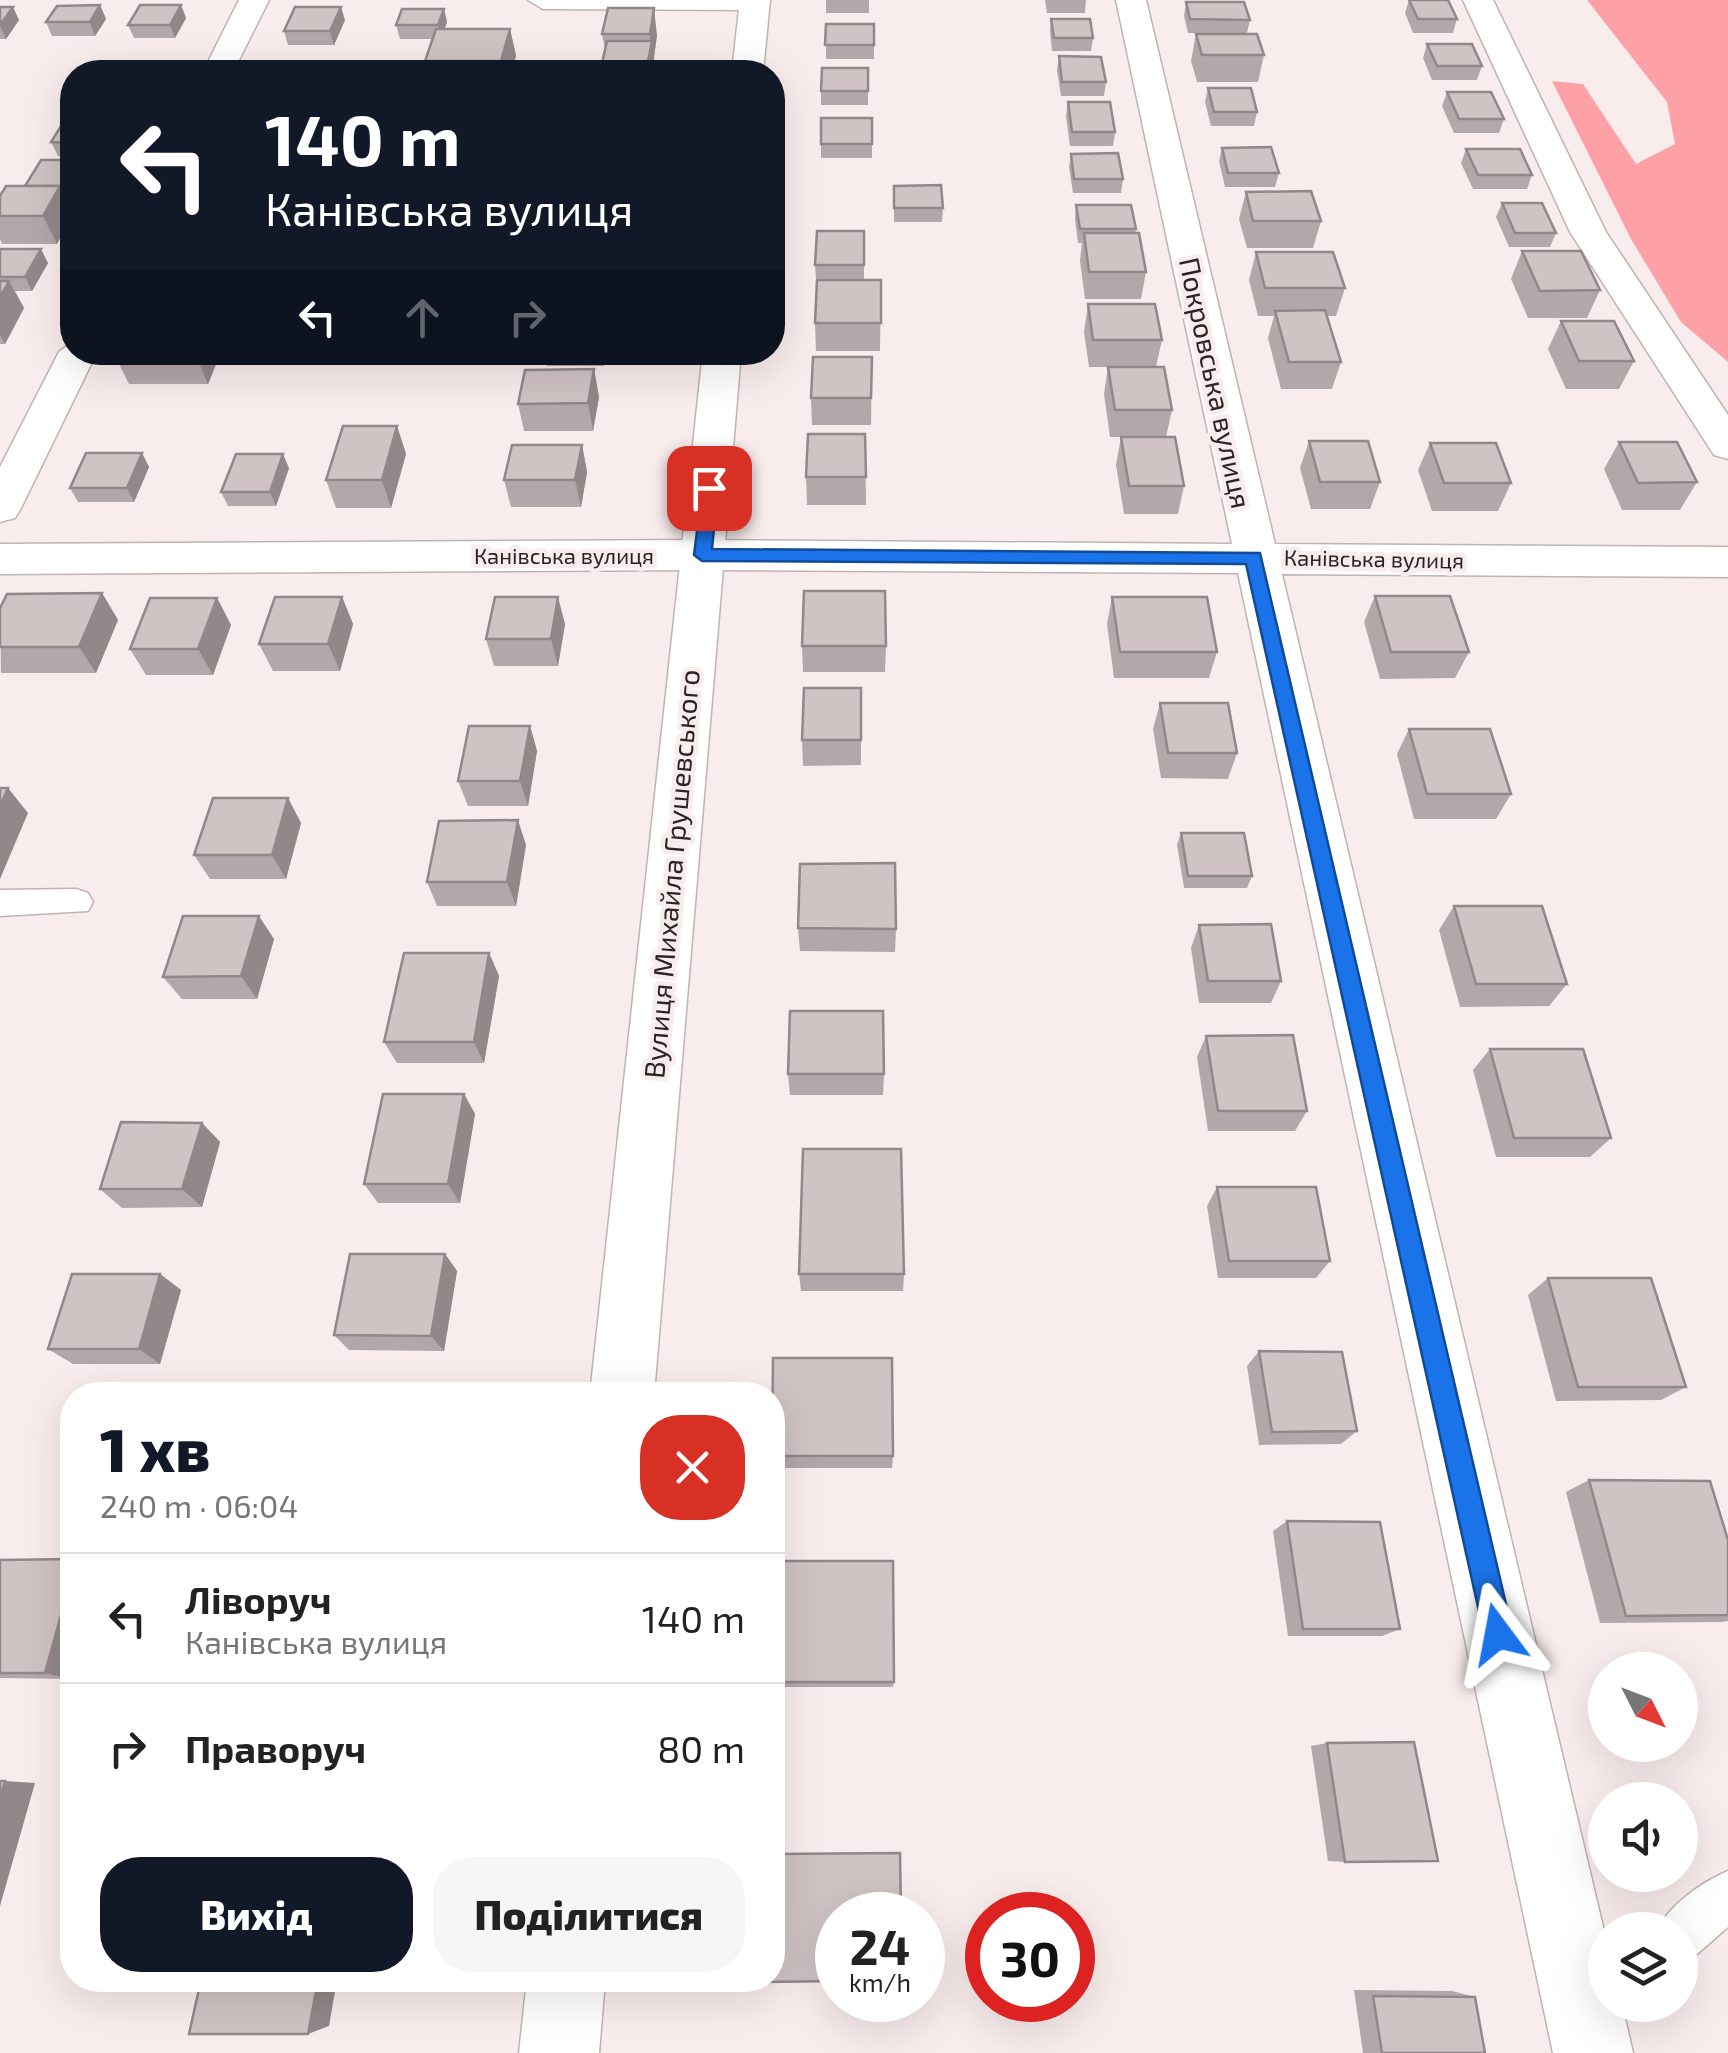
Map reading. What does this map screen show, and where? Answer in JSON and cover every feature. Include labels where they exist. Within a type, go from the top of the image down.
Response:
[{"type":"street","points":[[224,60],[257,0],[244,0]]},
{"type":"street","points":[[543,0],[755,0],[749,60]]},
{"type":"street","name":"Покровська вулиця","points":[[1131,0],[1254,558],[1595,2025]]},
{"type":"street","points":[[1478,0],[1588,232],[1728,446]]},
{"type":"street","points":[[0,508],[72,365]]},
{"type":"street","name":"Вулиця Михайла Грушевського","points":[[623,1382],[721,365]]},
{"type":"street","name":"Канівська вулиця","points":[[0,559],[702,555],[1728,562]]},
{"type":"street","points":[[559,2053],[565,1992]]},
{"type":"lane","points":[[0,903],[76,902]]},
{"type":"lane","points":[[1698,1921],[1728,1895]]},
{"type":"shaded area","points":[[1587,0],[1728,0],[1728,362],[1681,322],[1631,239],[1552,81],[1583,84],[1636,164],[1675,144],[1667,102]]},
{"type":"building","points":[[1409,0],[1448,0],[1457,19],[1418,19]]},
{"type":"building","points":[[1186,2],[1244,2],[1250,20],[1190,19]]},
{"type":"building","points":[[100,5],[90,22],[46,22],[57,6]]},
{"type":"building","points":[[140,5],[181,5],[170,25],[128,25]]},
{"type":"building","points":[[0,7],[13,7],[0,25]]},
{"type":"building","points":[[295,7],[341,7],[330,31],[284,31]]},
{"type":"building","points":[[608,8],[654,8],[650,34],[602,34]]},
{"type":"building","points":[[402,9],[444,9],[438,25],[396,25]]},
{"type":"building","points":[[1051,19],[1090,19],[1093,38],[1054,38]]},
{"type":"building","points":[[826,24],[874,24],[874,45],[825,45]]},
{"type":"building","points":[[436,29],[510,29],[501,60],[425,60]]},
{"type":"building","points":[[1196,34],[1257,34],[1264,55],[1202,55]]},
{"type":"building","points":[[607,41],[652,41],[648,60],[603,60]]},
{"type":"building","points":[[1427,44],[1472,44],[1482,66],[1437,66]]},
{"type":"building","points":[[1059,56],[1101,57],[1106,82],[1062,82]]},
{"type":"building","points":[[822,68],[868,68],[868,91],[821,91]]},
{"type":"building","points":[[1208,88],[1251,88],[1257,112],[1214,112]]},
{"type":"building","points":[[1447,92],[1491,92],[1504,119],[1459,119]]},
{"type":"building","points":[[1068,102],[1110,102],[1115,132],[1072,132]]},
{"type":"building","points":[[821,118],[872,118],[872,144],[821,144]]},
{"type":"building","points":[[60,128],[60,142],[51,142]]},
{"type":"building","points":[[1271,147],[1279,173],[1228,173],[1222,148]]},
{"type":"building","points":[[1466,149],[1520,149],[1532,175],[1478,175]]},
{"type":"building","points":[[1118,153],[1123,179],[1074,179],[1071,154]]},
{"type":"building","points":[[41,160],[60,160],[60,186],[25,186]]},
{"type":"building","points":[[941,185],[943,208],[894,208],[894,186]]},
{"type":"building","points":[[6,186],[60,186],[43,216],[0,216],[0,196]]},
{"type":"building","points":[[1311,191],[1321,221],[1253,221],[1246,192]]},
{"type":"building","points":[[1502,203],[1542,203],[1556,233],[1515,233]]},
{"type":"building","points":[[1076,205],[1131,205],[1136,229],[1080,229]]},
{"type":"building","points":[[817,231],[864,231],[864,265],[815,265]]},
{"type":"building","points":[[1084,233],[1139,233],[1146,272],[1089,272]]},
{"type":"building","points":[[0,249],[41,249],[25,277],[0,277]]},
{"type":"building","points":[[1522,251],[1581,251],[1600,290],[1540,291]]},
{"type":"building","points":[[1256,252],[1333,252],[1345,288],[1265,288]]},
{"type":"building","points":[[817,280],[881,280],[881,323],[815,323]]},
{"type":"building","points":[[0,281],[9,281],[0,297]]},
{"type":"building","points":[[1088,304],[1155,304],[1162,340],[1093,340]]},
{"type":"building","points":[[1325,310],[1341,362],[1289,362],[1275,311]]},
{"type":"building","points":[[1561,321],[1614,321],[1634,361],[1579,361]]},
{"type":"building","points":[[813,357],[872,357],[871,398],[811,398]]},
{"type":"building","points":[[1108,367],[1164,367],[1172,410],[1115,410]]},
{"type":"building","points":[[594,369],[588,403],[518,404],[525,370]]},
{"type":"building","points":[[343,426],[397,426],[382,480],[326,480]]},
{"type":"building","points":[[808,434],[865,434],[866,477],[806,477]]},
{"type":"building","points":[[1121,437],[1175,437],[1184,486],[1129,486]]},
{"type":"building","points":[[1309,441],[1368,441],[1380,482],[1320,482]]},
{"type":"building","points":[[1619,442],[1677,442],[1697,482],[1638,483]]},
{"type":"building","points":[[1430,443],[1496,443],[1511,483],[1444,483]]},
{"type":"building","points":[[512,445],[582,445],[575,480],[504,480]]},
{"type":"building","points":[[86,453],[142,453],[127,488],[70,488]]},
{"type":"building","points":[[236,454],[283,454],[270,492],[221,492]]},
{"type":"building","points":[[804,591],[885,591],[886,646],[802,646]]},
{"type":"building","points":[[102,593],[79,647],[0,647],[0,608],[7,594]]},
{"type":"building","points":[[1375,596],[1450,596],[1469,652],[1391,652]]},
{"type":"building","points":[[275,597],[342,597],[328,644],[259,644]]},
{"type":"building","points":[[495,597],[558,597],[551,639],[486,639]]},
{"type":"building","points":[[1112,597],[1207,597],[1217,652],[1120,652]]},
{"type":"building","points":[[150,598],[217,598],[198,649],[130,649]]},
{"type":"building","points":[[804,688],[861,688],[861,740],[802,740]]},
{"type":"building","points":[[1160,703],[1228,703],[1237,753],[1168,753]]},
{"type":"building","points":[[469,726],[530,726],[520,781],[458,781]]},
{"type":"building","points":[[1409,729],[1490,729],[1511,794],[1427,794]]},
{"type":"building","points":[[0,788],[8,788],[0,806]]},
{"type":"building","points":[[213,798],[288,798],[272,855],[194,855]]},
{"type":"building","points":[[518,820],[507,882],[427,882],[439,821]]},
{"type":"building","points":[[1181,833],[1244,833],[1252,876],[1188,876]]},
{"type":"building","points":[[895,863],[896,929],[798,928],[800,864]]},
{"type":"building","points":[[1454,906],[1542,906],[1567,984],[1476,984]]},
{"type":"building","points":[[183,916],[259,916],[241,976],[163,977]]},
{"type":"building","points":[[1271,924],[1281,981],[1208,981],[1199,925]]},
{"type":"building","points":[[404,953],[489,953],[474,1042],[384,1042]]},
{"type":"building","points":[[790,1011],[883,1011],[884,1074],[788,1074]]},
{"type":"building","points":[[1293,1035],[1307,1111],[1218,1111],[1206,1036]]},
{"type":"building","points":[[1490,1049],[1583,1049],[1611,1138],[1514,1138]]},
{"type":"building","points":[[383,1094],[464,1094],[448,1184],[364,1184]]},
{"type":"building","points":[[121,1122],[202,1123],[182,1189],[100,1189]]},
{"type":"building","points":[[803,1149],[901,1149],[904,1274],[799,1274]]},
{"type":"building","points":[[1217,1187],[1316,1187],[1330,1261],[1229,1261]]},
{"type":"building","points":[[350,1254],[445,1254],[431,1336],[334,1335]]},
{"type":"building","points":[[72,1274],[160,1274],[139,1349],[48,1349]]},
{"type":"building","points":[[1548,1278],[1651,1278],[1686,1387],[1578,1387]]},
{"type":"building","points":[[1259,1351],[1342,1352],[1357,1431],[1272,1432]]},
{"type":"building","points":[[773,1358],[892,1358],[893,1456],[785,1456],[785,1382],[773,1382]]},
{"type":"building","points":[[1589,1480],[1710,1481],[1728,1540],[1728,1615],[1626,1616]]},
{"type":"building","points":[[1287,1521],[1380,1522],[1400,1629],[1303,1629]]},
{"type":"building","points":[[60,1559],[60,1619],[45,1673],[0,1673],[0,1560]]},
{"type":"building","points":[[785,1561],[893,1561],[894,1682],[785,1682]]},
{"type":"building","points":[[1414,1742],[1438,1861],[1345,1862],[1327,1743]]},
{"type":"building","points":[[900,1853],[901,1892],[815,1892],[815,1981],[785,1982],[785,1854]]},
{"type":"building","points":[[198,1992],[316,1992],[308,2034],[189,2034]]},
{"type":"building","points":[[1373,1996],[1475,1997],[1485,2053],[1382,2053]]},
{"type":"route","points":[[709,488],[702,555],[1254,558],[1498,1634]]}]
